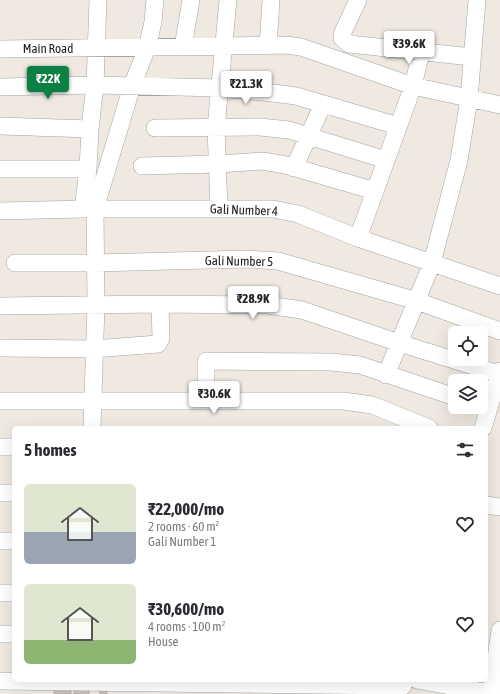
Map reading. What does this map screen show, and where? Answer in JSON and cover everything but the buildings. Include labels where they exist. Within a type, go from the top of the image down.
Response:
[{"type":"street","points":[[92,426],[96,305],[95,263],[89,209],[88,169],[90,129],[95,85],[95,48],[98,0]]},
{"type":"street","points":[[89,209],[132,86],[147,48],[153,22],[155,0]]},
{"type":"street","points":[[183,47],[191,0]]},
{"type":"street","points":[[219,209],[216,128],[228,0]]},
{"type":"street","points":[[268,46],[271,0]]},
{"type":"street","points":[[358,0],[342,32],[342,38],[349,44],[472,58]]},
{"type":"street","points":[[386,375],[432,263],[460,160],[468,99],[477,0]]},
{"type":"street","name":"Main Road","points":[[0,49],[286,45],[301,47],[413,86],[500,106]]},
{"type":"street","points":[[358,238],[413,86],[421,52]]},
{"type":"street","points":[[0,87],[95,85],[220,88],[286,94],[398,126]]},
{"type":"street","points":[[294,168],[323,104]]},
{"type":"street","points":[[0,126],[90,129]]},
{"type":"street","points":[[155,128],[275,128],[289,130],[386,160]]},
{"type":"street","points":[[142,166],[262,161],[294,168],[374,191]]},
{"type":"street","points":[[0,169],[88,169]]},
{"type":"street","name":"Gali Number 4","points":[[0,211],[89,209],[273,209],[298,214],[358,238],[500,286]]},
{"type":"street","name":"Gali Number 5","points":[[15,263],[95,263],[247,259],[278,261],[417,301],[500,331]]},
{"type":"street","points":[[0,348],[94,349],[158,344],[161,338],[160,304]]},
{"type":"street","points":[[0,306],[160,304],[267,305],[302,310],[399,343],[500,372],[488,400]]},
{"type":"street","points":[[206,401],[206,361],[342,363],[360,365],[448,396]]},
{"type":"street","points":[[0,402],[344,400],[372,405],[424,426]]},
{"type":"street","points":[[483,426],[484,414]]},
{"type":"street","points":[[0,447],[12,447]]},
{"type":"street","points":[[0,493],[12,493]]},
{"type":"street","points":[[488,505],[500,507]]},
{"type":"street","points":[[0,541],[12,540]]},
{"type":"street","points":[[0,593],[12,593]]},
{"type":"street","points":[[109,682],[180,689],[406,685],[493,694],[500,630]]},
{"type":"street","points":[[0,634],[12,634]]},
{"type":"street","points":[[0,681],[12,681]]}]
